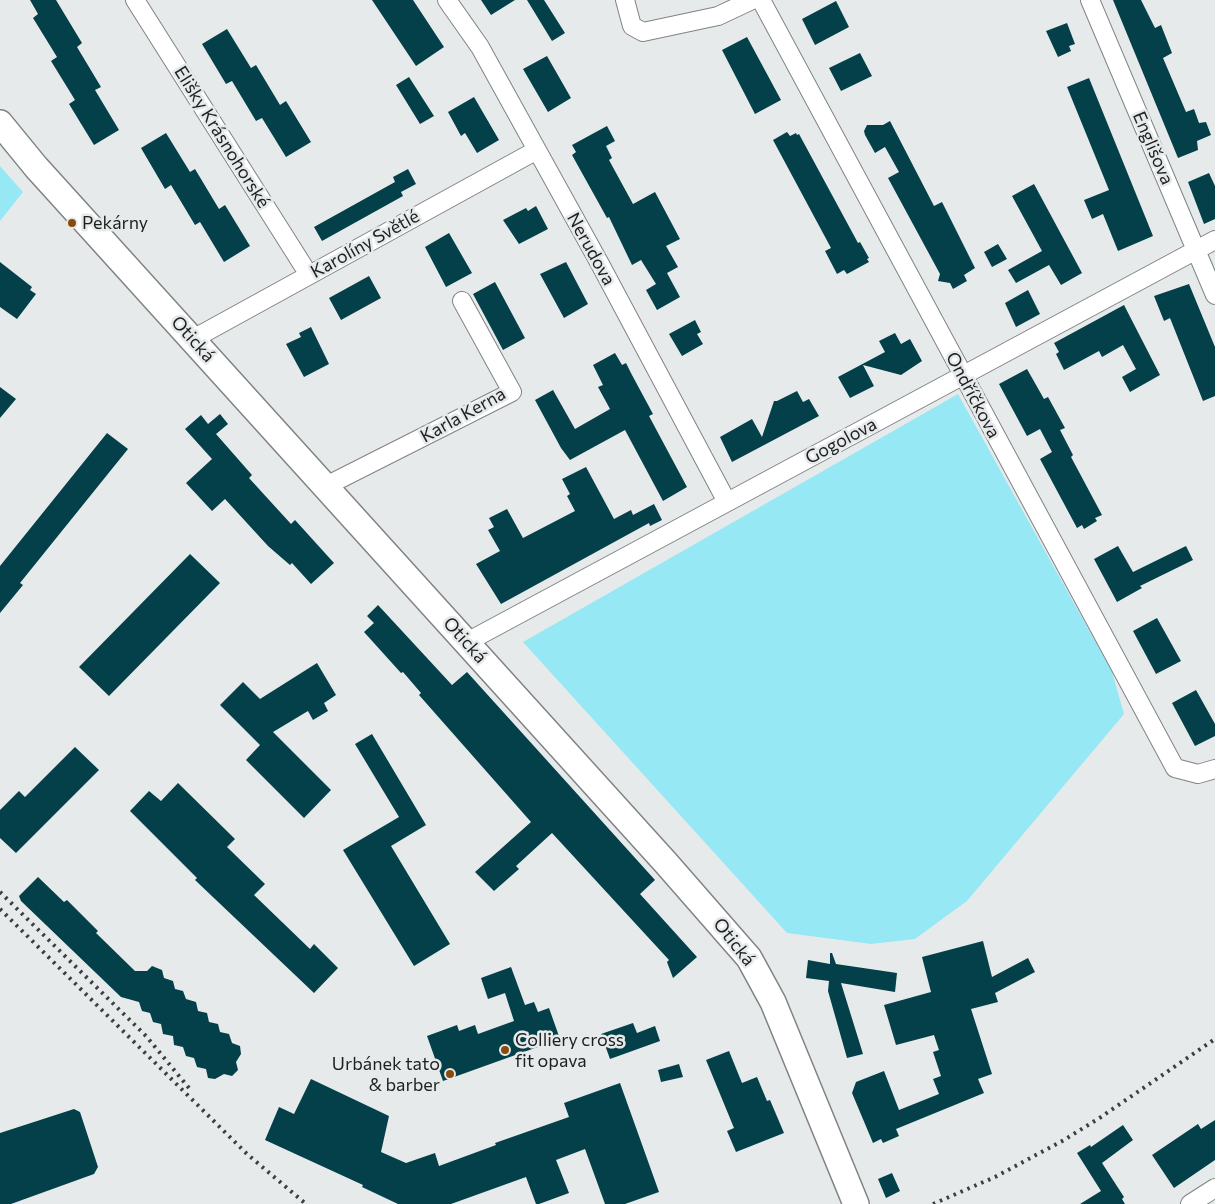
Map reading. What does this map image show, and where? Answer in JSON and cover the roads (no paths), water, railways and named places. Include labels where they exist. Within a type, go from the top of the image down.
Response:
[{"type":"street","name":"Elišky Krásnohorské","points":[[135,0],[309,275]]},
{"type":"street","name":"Nerudova","points":[[447,0],[480,47],[727,502]]},
{"type":"street","points":[[625,0],[632,26],[643,32],[718,16],[752,0]]},
{"type":"street","name":"Ondříčkova","points":[[761,0],[1175,768],[1198,774],[1215,769]]},
{"type":"street","name":"Englišova","points":[[1090,0],[1215,295]]},
{"type":"street","name":"Otická","points":[[0,123],[36,167],[693,892],[749,958],[773,1002],[856,1204]]},
{"type":"street","name":"Karolíny Světlé","points":[[192,339],[537,150]]},
{"type":"street","name":"Gogolova","points":[[467,642],[1215,240]]},
{"type":"street","name":"Karla Kerna","points":[[326,486],[512,392],[462,301]]},
{"type":"street","points":[[1190,1204],[1215,1188]]},
{"type":"railway","points":[[0,892],[146,1036],[189,1088]]},
{"type":"railway","points":[[0,909],[247,1154],[306,1204]]},
{"type":"railway","points":[[933,1204],[995,1177],[1064,1140],[1215,1039]]},
{"type":"place","name":"Pekárny","points":[[72,223]]},
{"type":"place","name":"Colliery cross fit opava","points":[[505,1050]]},
{"type":"place","name":"Urbánek tato & barber","points":[[450,1074]]}]
